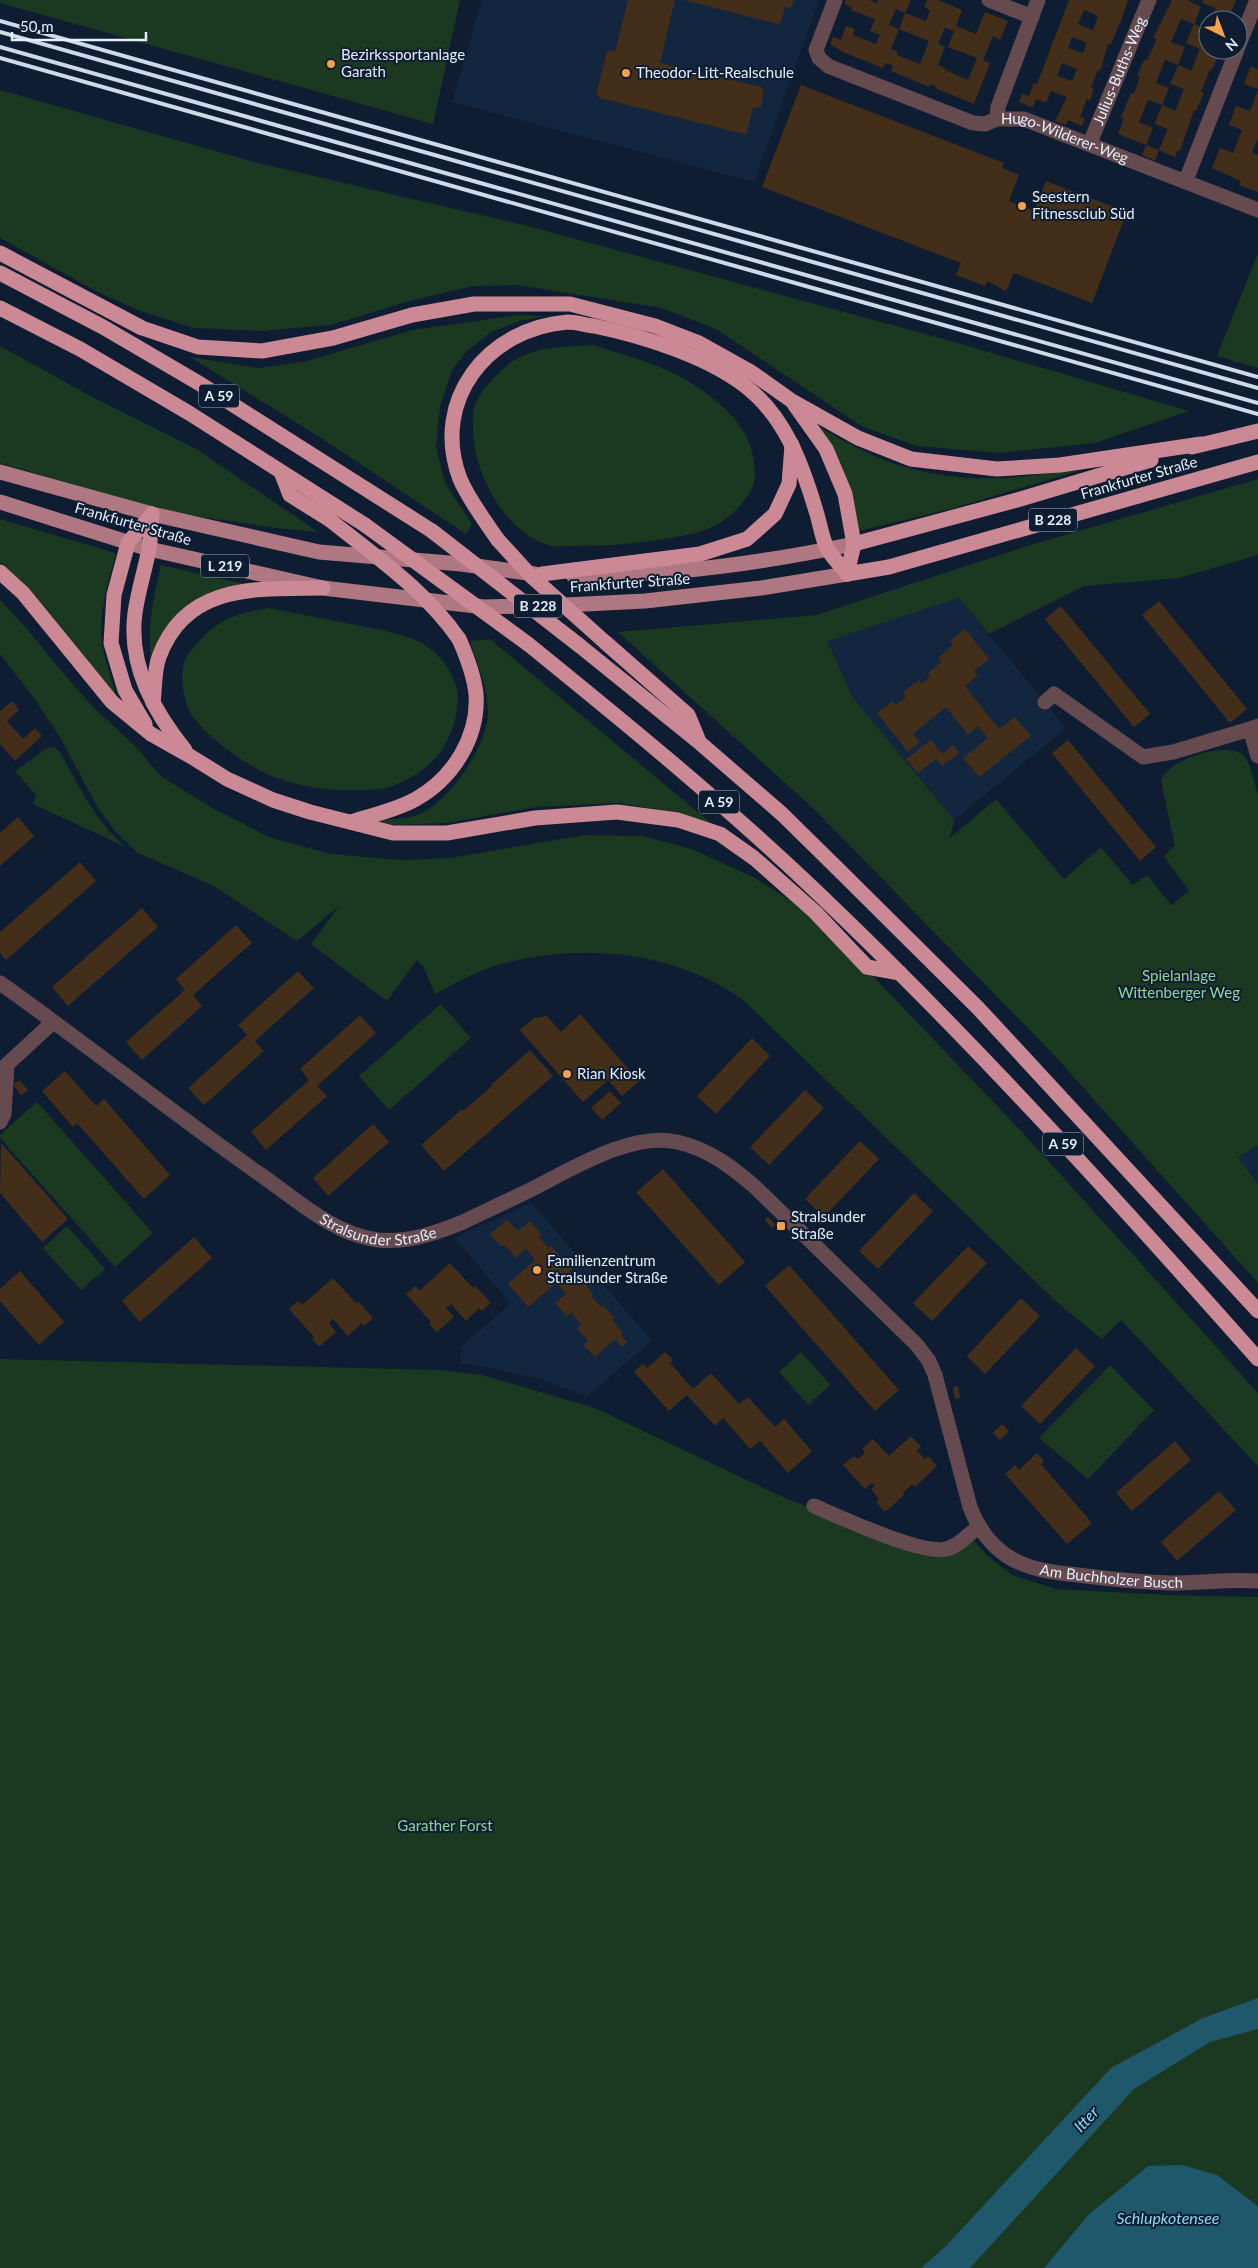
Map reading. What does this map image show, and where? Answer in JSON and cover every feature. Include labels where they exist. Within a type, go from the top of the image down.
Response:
[{"type":"highway","points":[[0,253],[142,328],[198,347],[262,351],[333,338],[412,315],[474,304],[570,304],[655,326],[699,343],[751,372],[792,400],[858,438],[911,459],[997,469],[1060,465],[1201,444]]},
{"type":"highway","name":"A 59","points":[[0,273],[102,327],[202,385],[432,531],[580,646],[700,743],[782,814],[978,1008],[1258,1311]]},
{"type":"highway","name":"A 59","points":[[0,308],[80,349],[189,413],[365,525],[528,644],[678,766],[820,895],[900,973],[1032,1110],[1258,1359]]},
{"type":"highway","points":[[700,743],[688,715],[531,576],[498,540],[481,516],[460,479],[451,434],[455,409],[464,386],[479,363],[507,339],[540,326],[570,322],[623,332],[695,357],[744,385],[779,420],[792,443],[805,472],[828,549],[847,574]]},
{"type":"highway","points":[[792,400],[826,448],[845,494],[854,544],[847,574]]},
{"type":"highway","name":"Frankfurter Straße","points":[[854,544],[1017,500],[1201,444],[1258,430]]},
{"type":"highway","points":[[542,574],[700,554],[748,539],[775,514],[789,484],[792,443]]},
{"type":"highway","name":"Frankfurter Straße","points":[[847,574],[888,568],[1258,462]]},
{"type":"highway","points":[[281,472],[290,495],[330,520],[408,581],[439,612],[459,639],[469,664],[476,695],[472,734],[450,771],[416,799],[351,822]]},
{"type":"highway","points":[[151,734],[125,690],[111,643],[114,595],[128,543],[152,514]]},
{"type":"highway","points":[[152,514],[149,549],[134,613],[133,637],[136,661],[162,721],[190,756]]},
{"type":"highway","points":[[0,572],[23,593],[112,702],[151,734],[227,779],[273,800],[393,833],[447,833],[535,818],[617,812],[678,820],[720,834],[754,858],[814,912],[867,966],[900,973]]},
{"type":"highway","points":[[153,704],[158,658],[180,620],[191,610],[222,596],[252,588],[323,588]]},
{"type":"main road","name":"Frankfurter Straße","points":[[0,472],[152,514],[319,552],[461,564],[542,574],[613,576],[719,567],[854,544]]},
{"type":"main road","name":"Frankfurter Straße","points":[[0,502],[149,549],[323,588],[484,607],[645,601],[761,588],[847,574]]},
{"type":"street","name":"Hugo-Wilderer-Weg","points":[[835,0],[817,47],[816,54],[822,62],[973,123],[985,124],[997,119],[1024,119],[1186,180],[1258,210]]},
{"type":"street","points":[[989,0],[1032,17]]},
{"type":"street","points":[[997,119],[998,107],[1038,0]]},
{"type":"street","name":"Julius-Buths-Weg","points":[[1090,144],[1149,0]]},
{"type":"street","points":[[1248,23],[1257,0]]},
{"type":"street","points":[[1186,180],[1234,60]]},
{"type":"street","points":[[1045,702],[1054,694],[1143,757],[1172,752],[1254,727],[1258,756]]},
{"type":"street","name":"Stralsunder Straße","points":[[0,983],[240,1161],[324,1219],[356,1236],[380,1240],[421,1237],[475,1216],[594,1156],[621,1147],[653,1141],[675,1141],[715,1156],[733,1168],[755,1187],[917,1345],[929,1361],[935,1375],[964,1484]]},
{"type":"street","points":[[0,1122],[4,1114],[4,1068],[53,1022]]},
{"type":"street","name":"Am Buchholzer Busch","points":[[964,1484],[978,1527],[1010,1558],[1035,1568],[1058,1573],[1134,1582],[1172,1583],[1237,1579],[1258,1581]]},
{"type":"street","points":[[814,1506],[886,1536],[936,1550],[955,1546],[978,1527]]},
{"type":"shaded area","name":"Theodor-Litt-Realschule","points":[[482,0],[819,0],[754,182],[452,102]]},
{"type":"shaded area","points":[[959,598],[1066,728],[954,820],[852,696],[826,641]]},
{"type":"shaded area","points":[[1258,1146],[1258,1184],[1238,1157]]},
{"type":"shaded area","name":"Familienzentrum Stralsunder Straße","points":[[531,1203],[652,1340],[587,1397],[540,1379],[486,1367],[461,1364],[461,1347],[511,1303],[454,1238]]},
{"type":"green space","name":"Bezirkssportanlage Garath","points":[[0,0],[460,0],[433,124],[0,3]]},
{"type":"green space","points":[[0,90],[254,162],[524,225],[951,341],[1189,411],[1095,443],[999,453],[917,446],[863,427],[716,329],[662,308],[517,285],[473,286],[406,302],[331,325],[260,331],[194,328],[140,311],[96,291],[0,238]]},
{"type":"green space","points":[[1258,253],[1258,368],[1217,356]]},
{"type":"green space","points":[[519,315],[545,316],[520,321],[491,332],[466,352],[452,370],[440,407],[436,447],[445,483],[472,524],[466,534],[318,436],[190,357],[257,368],[303,362],[413,330]]},
{"type":"green space","points":[[593,345],[662,368],[693,384],[724,408],[739,424],[749,443],[755,476],[749,494],[730,516],[715,526],[673,538],[614,545],[556,547],[532,538],[517,527],[504,512],[484,478],[478,460],[474,442],[473,416],[476,402],[494,377],[519,357],[550,348]]},
{"type":"green space","points":[[0,346],[96,399],[198,450],[318,532],[276,528],[168,512],[0,463]]},
{"type":"green space","points":[[817,425],[840,439],[884,460],[929,473],[978,478],[1005,478],[1081,470],[954,508],[859,531],[849,488],[833,451]]},
{"type":"green space","name":"Spielanlage Wittenberger Weg","points":[[1258,479],[1258,555],[1179,578],[1084,586],[989,634],[959,598],[827,641],[852,696],[954,820],[950,838],[996,799],[1064,879],[1101,847],[1133,885],[1147,875],[1171,905],[1189,891],[1164,856],[1175,846],[1161,781],[1174,766],[1198,754],[1224,750],[1235,751],[1246,758],[1258,795],[1258,1146],[1238,1157],[1258,1184],[1258,1283],[1055,1056],[815,810],[618,632],[816,615],[1027,546]]},
{"type":"green space","points":[[0,519],[116,553],[104,600],[101,625],[103,649],[114,693],[29,588],[0,562]]},
{"type":"green space","points":[[161,565],[249,585],[200,598],[180,612],[171,621],[164,633],[152,667],[151,615]]},
{"type":"green space","points":[[0,600],[93,707],[135,746],[161,776],[212,808],[271,838],[331,854],[401,860],[450,858],[585,835],[642,836],[692,849],[755,878],[811,914],[1022,1132],[1258,1393],[1258,1466],[1121,1320],[1102,1339],[1060,1305],[744,1001],[717,984],[689,971],[660,962],[598,953],[567,953],[505,963],[469,976],[435,994],[423,966],[417,960],[387,1001],[311,944],[339,906],[297,941],[214,886],[138,853],[116,832],[98,808],[60,737],[34,698],[0,654]]},
{"type":"green space","points":[[268,608],[396,633],[425,645],[437,655],[448,669],[455,683],[458,696],[456,716],[452,730],[442,750],[427,766],[399,784],[379,789],[336,790],[280,779],[252,766],[225,748],[202,728],[190,711],[184,696],[182,678],[184,662],[192,649],[204,636],[220,623],[237,615]]},
{"type":"green space","points":[[490,639],[712,824],[680,813],[618,803],[536,807],[446,823],[398,825],[367,821],[402,818],[420,814],[432,807],[443,797],[465,770],[482,740],[488,712],[484,685],[470,641]]},
{"type":"green space","points":[[54,747],[59,751],[96,815],[126,847],[33,804],[36,795],[15,771],[47,748]]},
{"type":"green space","points":[[441,1004],[471,1038],[389,1110],[359,1076]]},
{"type":"green space","points":[[37,1102],[153,1233],[115,1267],[0,1138],[0,1135]]},
{"type":"green space","points":[[67,1226],[105,1269],[81,1290],[43,1248]]},
{"type":"green space","points":[[801,1352],[830,1385],[808,1405],[779,1372]]},
{"type":"green space","name":"Garather Forst","points":[[0,1359],[439,1370],[482,1375],[595,1408],[776,1494],[883,1538],[933,1554],[973,1540],[989,1557],[1012,1575],[1056,1589],[1167,1595],[1258,1597],[1258,2206],[1240,2193],[1148,2166],[1089,2214],[1044,2268],[0,2268]]},
{"type":"green space","points":[[1110,1365],[1154,1410],[1088,1479],[1039,1438]]},
{"type":"water","name":"Itter","points":[[1258,1998],[1258,2029],[1210,2042],[1134,2089],[970,2268],[921,2268],[946,2246],[1111,2068],[1203,2018]]},
{"type":"water","name":"Schlupkotensee","points":[[1183,2165],[1217,2175],[1258,2206],[1258,2268],[1044,2268],[1089,2214],[1148,2166]]},
{"type":"building","points":[[628,0],[675,0],[660,63],[761,87],[764,91],[761,107],[753,108],[747,132],[744,134],[600,98],[596,94],[607,52],[610,50],[615,52]]},
{"type":"building","points":[[684,0],[794,0],[792,6],[789,8],[785,7],[781,22],[778,24]]},
{"type":"building","points":[[846,0],[869,0],[877,3],[878,0],[911,0],[905,13],[926,21],[930,10],[924,7],[927,0],[938,0],[962,10],[956,26],[976,34],[985,12],[1008,21],[1000,40],[993,36],[983,60],[990,63],[974,104],[937,89],[937,87],[930,84],[929,87],[891,71],[893,66],[886,63],[883,68],[845,53],[830,44],[833,37],[841,40],[846,26],[855,29],[853,35],[876,44],[880,35],[870,31],[875,19],[851,10],[852,8],[844,4]],"holes":[[[896,9],[905,13],[899,29],[889,25]],[[945,28],[954,31],[948,47],[977,58],[968,80],[938,65],[945,47],[938,44]],[[899,29],[929,41],[920,64],[897,55],[898,52],[891,49]]]},
{"type":"building","points":[[1069,0],[1128,0],[1111,44],[1108,44],[1100,71],[1098,70],[1091,88],[1094,89],[1090,100],[1087,99],[1080,117],[1085,118],[1082,126],[1068,120],[1066,125],[1055,121],[1067,97],[1051,91],[1046,103],[1036,99],[1033,107],[1019,102],[1022,94],[1029,96],[1034,83],[1037,84]],"holes":[[[1084,10],[1098,16],[1093,30],[1078,24]],[[1072,37],[1087,43],[1083,53],[1068,48]],[[1062,63],[1077,69],[1072,81],[1057,76]]]},
{"type":"building","points":[[1172,0],[1187,0],[1201,7],[1198,10],[1194,24],[1181,19],[1171,42],[1185,47],[1178,65],[1165,60],[1156,83],[1169,88],[1162,105],[1148,100],[1139,122],[1153,128],[1146,145],[1118,134],[1124,118],[1121,117],[1131,93],[1134,94],[1140,77],[1137,76],[1157,39],[1153,38]]},
{"type":"building","points":[[1203,0],[1236,0],[1232,10],[1215,10],[1216,8],[1202,3]]},
{"type":"building","points":[[1194,24],[1198,26],[1198,48],[1186,43]]},
{"type":"building","points":[[1198,54],[1198,60],[1216,60],[1212,70],[1210,69],[1201,92],[1204,93],[1196,111],[1194,110],[1180,151],[1178,150],[1175,157],[1159,150],[1168,129],[1155,124],[1162,105],[1175,111],[1184,89],[1170,84],[1178,65],[1191,71]]},
{"type":"building","points":[[1251,66],[1258,69],[1258,89],[1244,84]]},
{"type":"building","points":[[801,85],[1004,163],[1002,168],[1019,175],[1009,201],[1034,211],[1046,181],[1127,212],[1092,303],[1014,273],[1006,291],[987,281],[985,286],[956,275],[961,263],[762,187]]},
{"type":"building","points":[[1258,90],[1258,138],[1252,153],[1258,155],[1258,192],[1239,185],[1241,181],[1212,168],[1220,148],[1233,153],[1242,130],[1229,125],[1236,106],[1250,111]]},
{"type":"building","points":[[1146,145],[1159,150],[1155,161],[1142,155]]},
{"type":"building","points":[[1159,601],[1247,709],[1230,723],[1142,615]]},
{"type":"building","points":[[1061,606],[1150,714],[1134,727],[1045,619]]},
{"type":"building","points":[[965,629],[989,659],[974,671],[978,675],[965,686],[999,729],[1015,717],[1031,736],[979,777],[963,758],[988,738],[978,726],[968,735],[946,707],[913,734],[920,742],[908,752],[877,713],[893,701],[896,705],[906,697],[903,692],[919,680],[922,684],[930,676],[928,673],[941,662],[938,658],[953,645],[950,641]]},
{"type":"building","points":[[12,701],[19,710],[7,721],[23,739],[35,728],[42,736],[15,761],[0,744],[0,711]]},
{"type":"building","points":[[931,740],[942,754],[953,745],[959,753],[942,766],[936,759],[918,773],[906,759]]},
{"type":"building","points":[[1068,740],[1156,847],[1140,861],[1052,753]]},
{"type":"building","points":[[18,817],[34,836],[0,866],[0,833]]},
{"type":"building","points":[[80,862],[96,881],[6,960],[0,953],[0,932]]},
{"type":"building","points":[[142,908],[158,927],[68,1006],[52,987]]},
{"type":"building","points":[[236,925],[252,943],[193,995],[202,1006],[142,1060],[126,1042],[185,990],[176,979]]},
{"type":"building","points":[[298,971],[314,988],[255,1041],[264,1051],[204,1105],[188,1088],[247,1035],[238,1025]]},
{"type":"building","points":[[580,1014],[639,1081],[622,1096],[608,1080],[583,1102],[520,1030],[534,1018],[547,1016],[561,1032]]},
{"type":"building","points":[[360,1015],[376,1033],[317,1086],[327,1096],[266,1150],[251,1132],[309,1080],[300,1069]]},
{"type":"building","points":[[752,1038],[770,1056],[716,1114],[697,1096]]},
{"type":"building","points":[[530,1050],[553,1076],[444,1171],[421,1145],[492,1086]]},
{"type":"building","points":[[65,1071],[96,1106],[104,1099],[170,1175],[144,1199],[77,1123],[73,1127],[42,1091]]},
{"type":"building","points":[[19,1080],[28,1090],[21,1095],[13,1085]]},
{"type":"building","points":[[805,1090],[824,1108],[769,1165],[750,1147]]},
{"type":"building","points":[[610,1091],[621,1103],[602,1120],[591,1108]]},
{"type":"building","points":[[373,1124],[389,1142],[328,1196],[313,1178]]},
{"type":"building","points":[[860,1141],[879,1159],[824,1217],[805,1199]]},
{"type":"building","points":[[1,1143],[68,1219],[42,1242],[0,1193]]},
{"type":"building","points":[[663,1169],[745,1262],[719,1285],[636,1192]]},
{"type":"building","points":[[914,1193],[933,1211],[878,1269],[859,1251]]},
{"type":"building","points":[[768,1217],[776,1225],[772,1228],[765,1220]]},
{"type":"building","points":[[507,1220],[518,1231],[530,1221],[542,1235],[539,1237],[549,1248],[551,1246],[572,1269],[569,1271],[579,1282],[582,1280],[593,1294],[591,1296],[601,1307],[603,1305],[615,1318],[612,1320],[623,1333],[621,1335],[627,1342],[622,1347],[615,1339],[595,1357],[583,1345],[588,1341],[577,1328],[581,1324],[571,1312],[567,1317],[555,1303],[566,1294],[556,1283],[528,1307],[508,1284],[535,1260],[526,1248],[516,1258],[490,1234]]},
{"type":"building","points":[[194,1237],[212,1258],[140,1322],[122,1301]]},
{"type":"building","points":[[968,1246],[987,1263],[932,1321],[913,1303]]},
{"type":"building","points":[[450,1263],[473,1288],[475,1286],[491,1303],[482,1311],[479,1308],[466,1321],[451,1304],[446,1308],[454,1317],[437,1332],[429,1324],[431,1322],[406,1294],[416,1286],[419,1291]]},
{"type":"building","points":[[789,1265],[899,1390],[875,1411],[765,1286]]},
{"type":"building","points":[[20,1271],[64,1322],[39,1345],[0,1301],[0,1289]]},
{"type":"building","points":[[333,1278],[373,1318],[364,1326],[362,1323],[348,1336],[333,1319],[329,1323],[336,1332],[319,1347],[312,1339],[314,1337],[289,1309],[298,1301],[302,1305]]},
{"type":"building","points":[[1021,1298],[1040,1316],[985,1374],[967,1356]]},
{"type":"building","points":[[1076,1348],[1095,1366],[1040,1424],[1021,1406]]},
{"type":"building","points":[[665,1352],[673,1360],[670,1363],[693,1389],[711,1373],[739,1404],[748,1397],[775,1427],[784,1419],[812,1451],[788,1473],[760,1441],[750,1449],[723,1418],[715,1426],[687,1395],[669,1411],[634,1372],[643,1363],[647,1368]]},
{"type":"building","points":[[958,1386],[960,1398],[955,1399],[953,1387]]},
{"type":"building","points":[[1002,1424],[1009,1431],[1000,1440],[993,1433]]},
{"type":"building","points":[[911,1436],[921,1447],[917,1451],[925,1459],[928,1456],[937,1466],[915,1487],[912,1484],[903,1493],[904,1495],[885,1512],[876,1502],[879,1499],[871,1489],[875,1486],[872,1483],[865,1489],[843,1465],[854,1456],[858,1459],[865,1453],[862,1449],[873,1439],[889,1456]]},
{"type":"building","points":[[1175,1441],[1191,1460],[1132,1511],[1116,1493]]},
{"type":"building","points":[[1037,1453],[1044,1461],[1041,1464],[1092,1523],[1067,1544],[1005,1474],[1015,1465],[1019,1470]]},
{"type":"building","points":[[1219,1491],[1236,1510],[1177,1561],[1161,1542]]},
{"type":"railway","points":[[0,21],[1258,377]]},
{"type":"railway","points":[[0,32],[1258,388]]},
{"type":"railway","points":[[0,47],[1258,403]]},
{"type":"railway","points":[[0,58],[1258,414]]},
{"type":"place","name":"Bezirkssportanlage Garath","points":[[331,64]]},
{"type":"place","name":"Theodor-Litt-Realschule","points":[[626,73]]},
{"type":"place","name":"Seestern Fitnessclub Süd","points":[[1022,206]]},
{"type":"place","name":"Rian Kiosk","points":[[567,1074]]},
{"type":"place","name":"Stralsunder Straße","points":[[781,1226]]},
{"type":"place","name":"Familienzentrum Stralsunder Straße","points":[[537,1270]]}]
